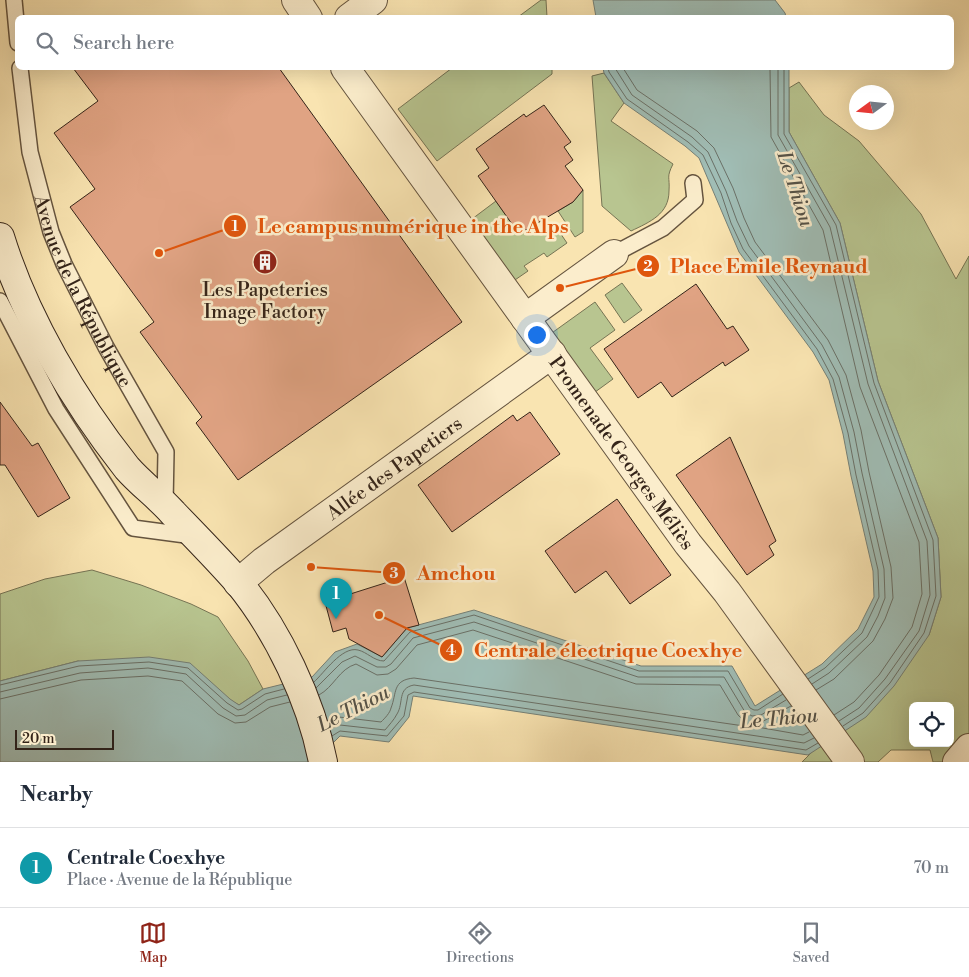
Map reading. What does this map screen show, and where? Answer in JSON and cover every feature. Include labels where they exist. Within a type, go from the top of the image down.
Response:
[{"type":"street","points":[[296,0],[306,15]]},
{"type":"street","points":[[353,15],[373,0]]},
{"type":"street","name":"Promenade Georges Méliès","points":[[346,70],[688,544],[727,592],[850,762]]},
{"type":"street","points":[[0,236],[29,310],[65,379],[103,436],[129,470],[196,536],[238,583],[284,653],[297,680],[315,728],[323,762]]},
{"type":"street","points":[[525,318],[614,254]]},
{"type":"street","name":"Allée des Papetiers","points":[[238,583],[264,561],[552,354]]},
{"type":"street","points":[[957,762],[969,748]]},
{"type":"lane","points":[[14,0],[15,15]]},
{"type":"lane","name":"Avenue de la République","points":[[20,70],[30,152],[51,232],[64,264],[106,347],[166,452],[165,504]]},
{"type":"lane","points":[[614,254],[663,228],[694,200],[693,184]]},
{"type":"lane","points":[[0,302],[56,409],[133,528],[196,536]]},
{"type":"green space","points":[[541,0],[546,0],[547,15],[521,15]]},
{"type":"green space","points":[[449,70],[552,70],[552,74],[437,161],[398,109]]},
{"type":"green space","points":[[604,73],[624,103],[611,121],[673,164],[669,175],[669,191],[666,206],[657,216],[631,231],[602,206],[592,76]]},
{"type":"green space","points":[[799,82],[824,115],[859,141],[921,214],[956,279],[969,256],[969,762],[933,762],[930,750],[891,750],[878,762],[802,762],[929,635],[941,597],[938,538],[878,381],[840,223],[789,132],[789,88]]},
{"type":"green space","points":[[583,190],[583,232],[575,237],[558,211],[573,202]]},
{"type":"green space","points":[[496,201],[519,234],[531,227],[536,234],[554,224],[567,243],[547,257],[544,253],[524,266],[528,271],[512,282],[468,222]]},
{"type":"green space","points":[[622,283],[642,310],[624,323],[605,295]]},
{"type":"green space","points":[[595,302],[615,330],[590,348],[613,379],[591,395],[549,335]]},
{"type":"green space","points":[[92,570],[141,585],[191,604],[218,617],[248,661],[263,689],[239,705],[230,700],[78,661],[0,681],[0,594],[45,579]]},
{"type":"water","points":[[593,0],[775,0],[786,15],[596,15]]},
{"type":"water","name":"Le Thiou","points":[[603,70],[789,70],[789,132],[840,223],[878,381],[938,538],[941,597],[929,635],[894,686],[866,717],[808,755],[413,696],[409,717],[389,742],[340,736],[314,762],[0,762],[0,681],[78,661],[149,657],[190,663],[239,705],[263,689],[312,677],[335,652],[357,644],[382,657],[407,628],[474,610],[641,666],[732,666],[755,706],[822,664],[858,629],[874,597],[873,571],[843,434],[829,380],[813,352],[739,252],[699,158],[624,103]]},
{"type":"building","name":"Les Papeteries Image Factory","points":[[75,70],[280,70],[462,322],[238,480],[196,423],[202,417],[140,332],[154,322],[70,207],[95,189],[54,133],[98,101]]},
{"type":"building","points":[[544,105],[571,142],[564,147],[573,160],[565,166],[583,190],[573,202],[519,234],[478,176],[489,168],[476,149],[524,114],[526,117]]},
{"type":"building","points":[[696,284],[727,329],[733,326],[749,350],[725,366],[723,362],[672,397],[661,382],[638,398],[604,349]]},
{"type":"building","points":[[0,402],[32,446],[38,443],[70,498],[38,517],[5,465],[0,465]]},
{"type":"building","points":[[530,412],[560,454],[452,532],[418,485],[513,415],[517,421]]},
{"type":"building","points":[[730,437],[776,541],[769,546],[774,555],[747,575],[676,475]]},
{"type":"building","points":[[617,499],[671,575],[630,604],[606,571],[575,593],[545,551]]},
{"type":"building","points":[[404,577],[419,625],[407,628],[382,657],[349,639],[346,628],[333,632],[325,602]]},
{"type":"place","name":"Le campus numérique in the Alps","points":[[159,253]]},
{"type":"place","name":"Les Papeteries Image Factory","points":[[265,262]]},
{"type":"place","name":"Place Emile Reynaud","points":[[560,288]]},
{"type":"place","name":"Amchou","points":[[311,567]]},
{"type":"place","name":"Centrale électrique Coexhye","points":[[379,615]]},
{"type":"place","name":"Centrale Coexhye","points":[[336,619]]}]
